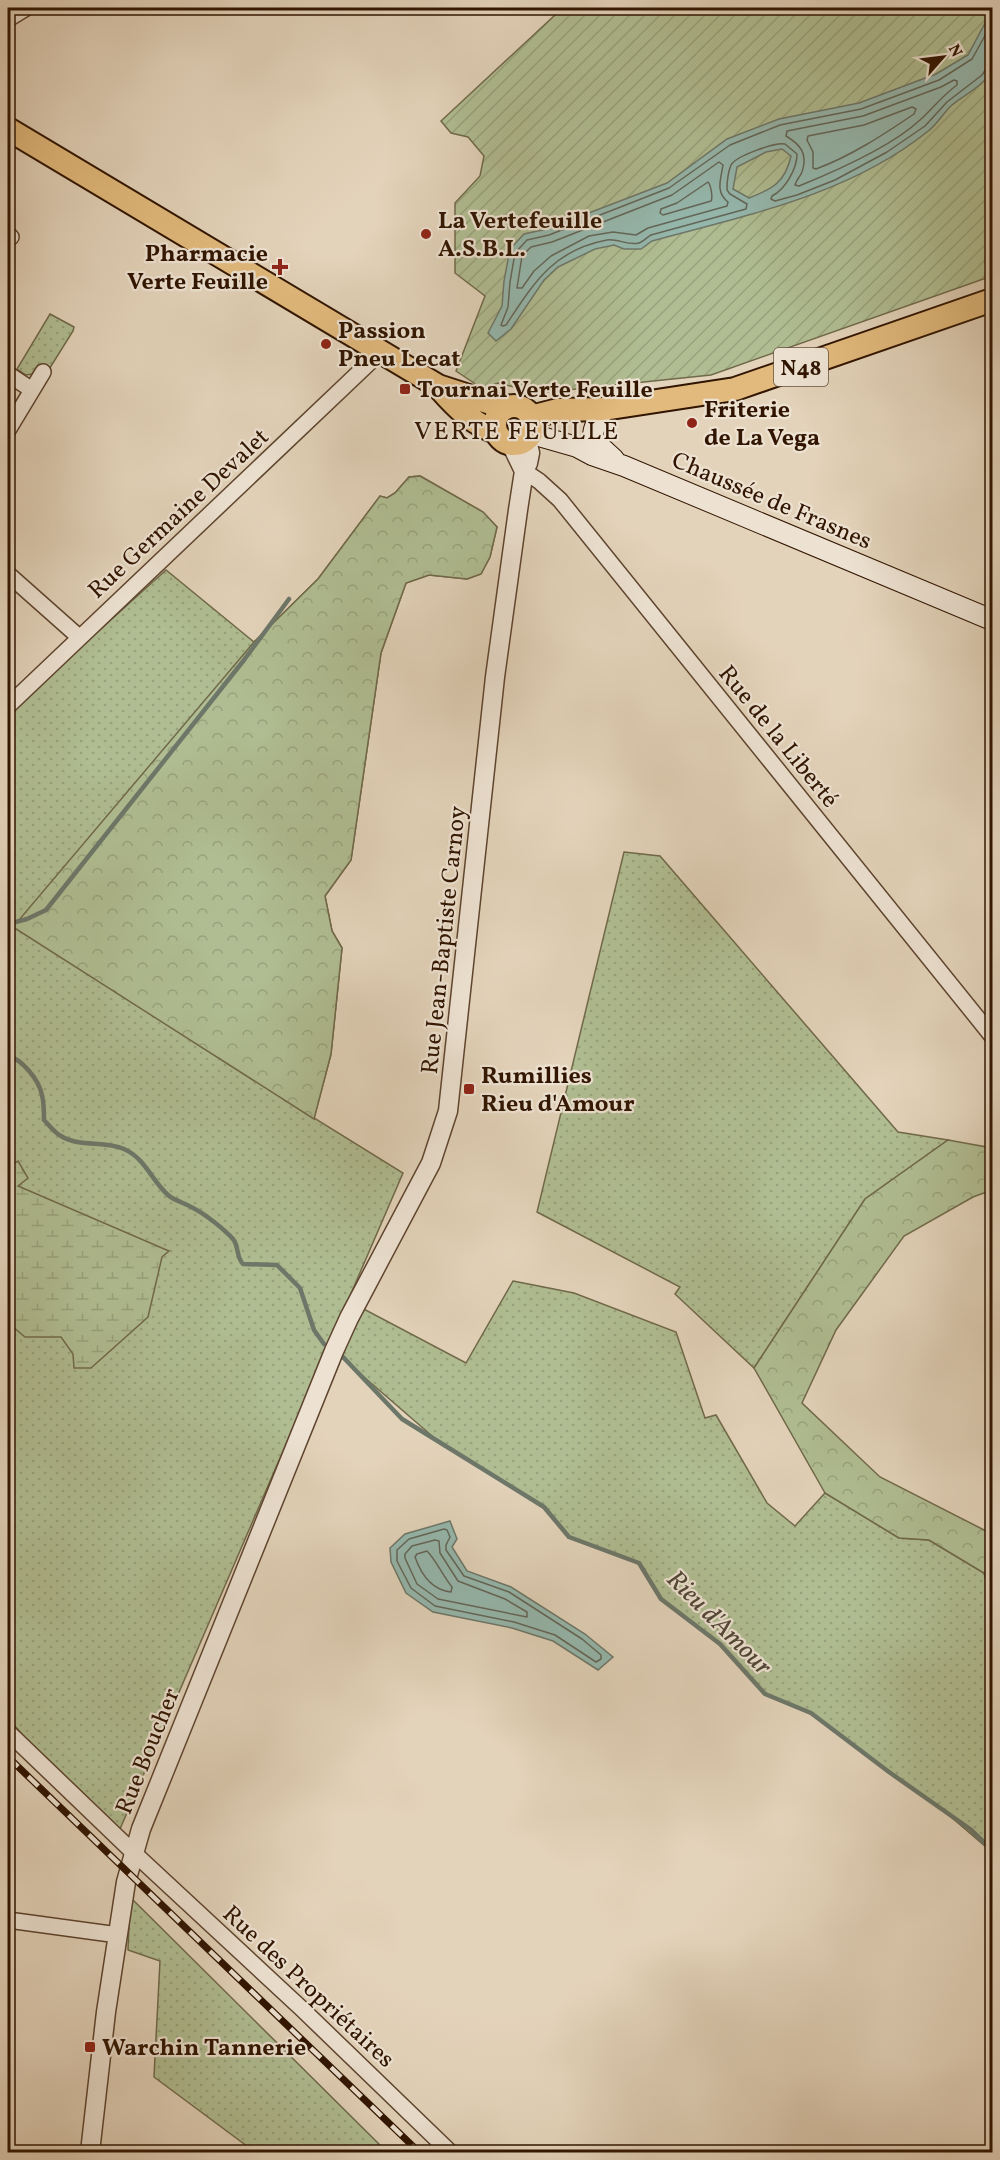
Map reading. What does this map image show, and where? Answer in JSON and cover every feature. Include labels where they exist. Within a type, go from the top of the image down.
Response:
[{"type":"main road","points":[[8,129],[438,386],[506,408],[520,407],[519,432],[482,428],[452,402],[438,386]]},
{"type":"main road","name":"N48","points":[[519,432],[558,410],[604,409],[743,387],[993,300]]},
{"type":"main road","points":[[604,409],[592,434],[595,442],[620,465]]},
{"type":"main road","name":"Chaussée de Frasnes","points":[[519,432],[577,447],[993,620]]},
{"type":"street","points":[[8,19],[26,8]]},
{"type":"street","name":"Rue Germaine Devalet","points":[[8,706],[370,362],[377,350]]},
{"type":"street","points":[[8,430],[44,372]]},
{"type":"street","points":[[8,374],[32,390]]},
{"type":"street","points":[[519,432],[524,471]]},
{"type":"street","name":"Rue de la Liberté","points":[[524,471],[560,500],[993,1036]]},
{"type":"street","name":"Rue Jean-Baptiste Carnoy","points":[[319,1386],[349,1318],[431,1163],[448,1111],[495,677],[524,471]]},
{"type":"street","points":[[8,574],[79,637]]},
{"type":"street","name":"Rue Boucher","points":[[90,2152],[106,2012],[126,1882],[141,1829],[319,1386]]},
{"type":"street","name":"Rue des Propriétaires","points":[[8,1732],[135,1854],[303,2009],[450,2152]]},
{"type":"street","points":[[8,1920],[118,1935]]},
{"type":"green space","points":[[554,8],[992,8],[992,276],[711,375],[538,393],[498,383],[483,389],[456,371],[485,296],[455,273],[455,203],[480,176],[484,156],[468,137],[451,133],[441,121],[555,15]]},
{"type":"green space","points":[[50,314],[74,327],[73,331],[48,371],[38,365],[33,374],[26,375],[17,369]]},
{"type":"green space","points":[[420,476],[483,512],[497,527],[490,557],[481,574],[467,579],[429,575],[406,583],[381,653],[351,860],[325,896],[332,931],[342,948],[331,1054],[314,1118],[403,1173],[120,1829],[39,1754],[8,1718],[8,713],[166,570],[254,642],[318,579],[380,496],[387,498],[395,493],[409,477]]},
{"type":"green space","points":[[420,476],[483,512],[497,527],[490,557],[481,574],[467,579],[429,575],[406,583],[381,653],[351,860],[325,896],[332,931],[342,948],[331,1054],[314,1119],[13,927],[254,642],[318,579],[380,496],[387,498],[395,493],[409,477]]},
{"type":"green space","points":[[624,852],[660,856],[898,1132],[948,1140],[865,1199],[754,1368],[675,1294],[680,1287],[537,1212]]},
{"type":"green space","points":[[948,1140],[992,1148],[992,1190],[973,1197],[904,1236],[836,1330],[802,1403],[880,1477],[992,1534],[992,1600],[984,1573],[929,1540],[899,1538],[825,1493],[754,1368],[865,1199]]},
{"type":"green space","points":[[18,1161],[28,1178],[18,1186],[169,1251],[162,1257],[148,1317],[91,1368],[74,1368],[73,1354],[61,1337],[25,1337],[12,1326],[14,1311],[8,1306],[8,1167]]},
{"type":"green space","points":[[513,1281],[574,1293],[676,1332],[705,1418],[716,1415],[767,1503],[795,1526],[825,1493],[899,1538],[929,1540],[984,1573],[992,1600],[992,1852],[944,1811],[811,1714],[765,1694],[716,1641],[661,1599],[639,1563],[569,1537],[544,1507],[439,1442],[334,1351],[360,1307],[466,1363]]},
{"type":"green space","points":[[130,1897],[387,2152],[255,2152],[154,2077],[160,1961],[128,1950]]},
{"type":"water","points":[[992,10],[994,40],[990,74],[981,84],[952,105],[931,129],[896,154],[830,187],[760,212],[652,241],[641,249],[624,249],[614,245],[595,249],[558,267],[544,280],[511,329],[496,341],[488,333],[502,306],[510,249],[524,234],[547,229],[667,183],[727,139],[779,119],[859,103],[936,74],[968,55]],"holes":[[[782,149],[791,156],[785,173],[771,188],[749,198],[733,189],[737,167],[766,152]]]},
{"type":"water","points":[[450,1521],[457,1539],[452,1547],[467,1571],[511,1587],[585,1634],[613,1657],[598,1670],[553,1641],[512,1628],[433,1612],[406,1593],[391,1562],[390,1548],[405,1534]]},
{"type":"waterway","points":[[8,924],[27,919],[46,910],[244,660],[289,599]]},
{"type":"waterway","name":"Rieu d'Amour","points":[[8,1056],[19,1061],[34,1077],[42,1095],[44,1120],[57,1133],[68,1140],[116,1146],[132,1153],[168,1195],[203,1214],[229,1235],[235,1242],[243,1264],[277,1265],[300,1288],[314,1330],[324,1344]]},
{"type":"waterway","name":"Rieu d'Amour","points":[[343,1357],[402,1419],[544,1507],[569,1537],[639,1563],[661,1599],[720,1644],[765,1694],[811,1713],[970,1829],[992,1850]]},
{"type":"railway","points":[[8,1757],[419,2152]]},
{"type":"place","name":"La Vertefeuille A.S.B.L.","points":[[426,234]]},
{"type":"place","name":"Pharmacie Verte Feuille","points":[[280,267]]},
{"type":"place","name":"Passion Pneu Lecat","points":[[326,344]]},
{"type":"place","name":"Tournai Verte Feuille","points":[[405,389]]},
{"type":"place","name":"Friterie de La Vega","points":[[692,423]]},
{"type":"place","name":"Rumillies Rieu d'Amour","points":[[469,1089]]},
{"type":"place","name":"Warchin Tannerie","points":[[90,2047]]},
{"type":"district","name":"VERTE FEUILLE","points":[[517,430]]}]
